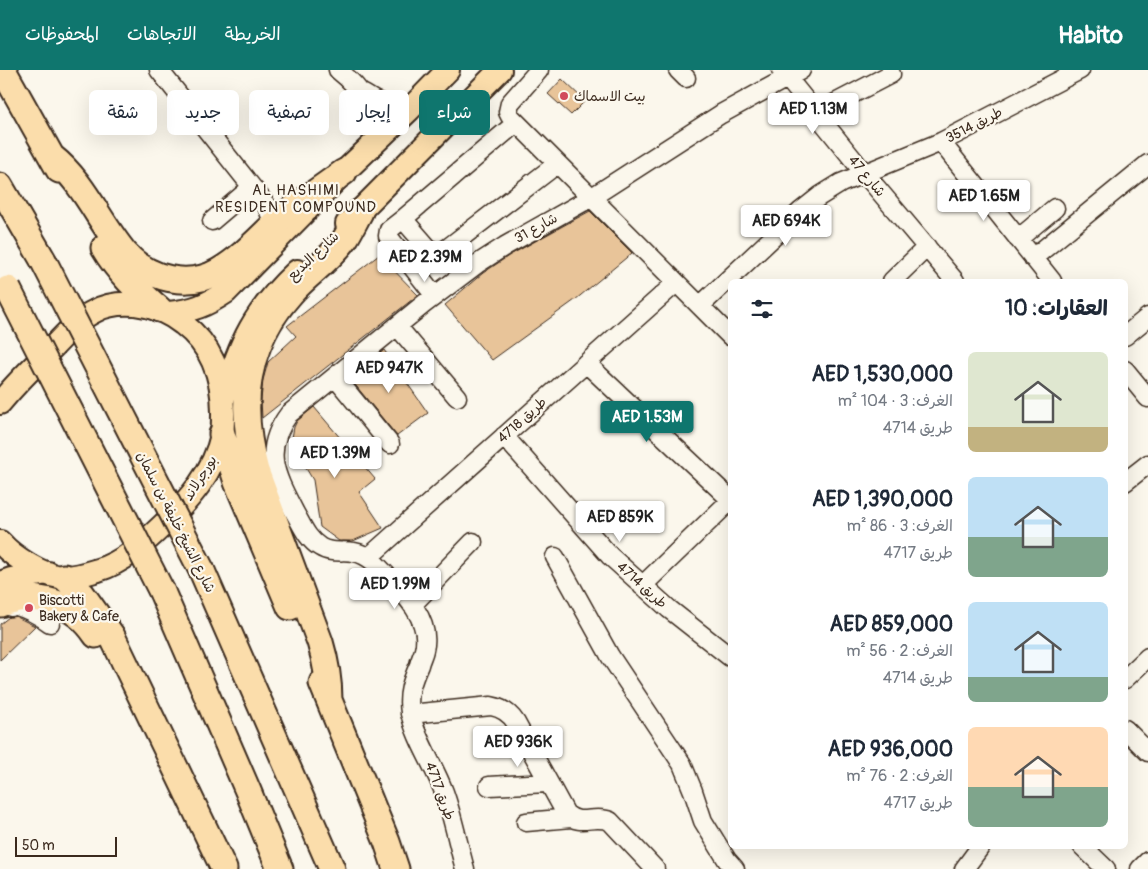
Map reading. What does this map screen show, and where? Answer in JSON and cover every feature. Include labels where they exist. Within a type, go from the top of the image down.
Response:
[{"type":"highway","points":[[3,70],[107,254],[130,282],[164,311]]},
{"type":"highway","points":[[52,156],[66,167],[114,239],[127,255],[154,275],[169,279],[185,280],[218,272],[236,259],[275,216],[344,172]]},
{"type":"highway","name":"شارع الشيخ خليفة بن سلمان","points":[[0,186],[43,260],[202,571],[332,869]]},
{"type":"highway","points":[[329,700],[329,680],[326,661],[256,471],[248,442],[245,408],[251,367],[266,328],[291,293],[345,239],[360,212]]},
{"type":"highway","points":[[4,282],[162,592],[280,869]]},
{"type":"highway","points":[[222,434],[237,482],[329,700],[387,842],[396,869]]},
{"type":"highway","points":[[56,576],[82,594],[108,630],[224,869]]},
{"type":"highway","points":[[0,604],[8,600],[27,598],[46,600],[65,606],[81,616],[93,631],[122,678],[146,705]]},
{"type":"main road","points":[[409,110],[448,70]]},
{"type":"main road","name":"شارع البديع","points":[[223,401],[235,358],[245,336],[261,310],[280,286],[360,212],[500,70]]},
{"type":"main road","points":[[164,311],[193,310],[209,303],[226,292],[382,135]]},
{"type":"main road","name":"بورجرلاند","points":[[0,402],[10,389],[81,320],[95,310],[113,304],[127,304],[164,311],[192,331],[210,353],[220,381],[223,401],[222,434],[215,459],[186,503],[128,556],[105,568],[86,574],[56,576]]},
{"type":"main road","points":[[0,542],[17,557],[56,576]]},
{"type":"main road","points":[[0,583],[11,579],[56,576]]},
{"type":"street","points":[[158,70],[275,216]]},
{"type":"street","points":[[338,70],[360,90]]},
{"type":"street","name":"طريق 3514","points":[[729,279],[801,211],[841,183],[941,142],[1080,70]]},
{"type":"street","name":"شارع 47","points":[[790,72],[816,113],[953,279]]},
{"type":"street","name":"شارع 31","points":[[368,557],[354,552],[329,551],[320,547],[306,533],[274,469],[274,445],[280,428],[289,414],[435,296],[505,246],[592,197],[790,72]]},
{"type":"street","points":[[530,73],[510,103],[508,112],[510,116],[728,334]]},
{"type":"street","points":[[816,113],[891,74]]},
{"type":"street","points":[[435,296],[388,236],[389,230],[516,123]]},
{"type":"street","points":[[376,135],[377,140]]},
{"type":"street","points":[[941,142],[1050,279]]},
{"type":"street","points":[[417,273],[557,164]]},
{"type":"street","points":[[1033,258],[1148,164]]},
{"type":"street","points":[[212,221],[252,187]]},
{"type":"street","points":[[1018,239],[1055,208]]},
{"type":"street","points":[[403,219],[436,257]]},
{"type":"street","points":[[894,279],[927,247]]},
{"type":"street","name":"طريق 3514","points":[[700,306],[728,280]]},
{"type":"street","name":"طريق 4718","points":[[368,557],[676,283]]},
{"type":"street","points":[[1128,334],[1148,317]]},
{"type":"street","points":[[397,326],[457,397]]},
{"type":"street","points":[[586,363],[728,498]]},
{"type":"street","points":[[1128,374],[1148,398]]},
{"type":"street","points":[[335,377],[390,444]]},
{"type":"street","name":"طريق 4714","points":[[504,436],[599,544],[642,586],[728,655]]},
{"type":"street","points":[[1128,480],[1148,464]]},
{"type":"street","points":[[642,586],[728,502]]},
{"type":"street","points":[[412,605],[473,542]]},
{"type":"street","name":"طريق 4717","points":[[368,557],[412,605],[424,626],[424,650],[410,686],[410,714],[444,794],[465,869]]},
{"type":"street","points":[[555,557],[610,656],[682,764],[703,821],[727,860],[735,869]]},
{"type":"street","points":[[0,614],[14,605],[27,608],[50,623]]},
{"type":"street","points":[[1128,676],[1148,657]]},
{"type":"street","points":[[410,714],[491,706],[503,709],[516,723],[562,809],[571,818]]},
{"type":"street","points":[[1128,732],[1148,752]]},
{"type":"street","points":[[489,786],[548,783]]},
{"type":"street","points":[[526,822],[571,818],[582,821],[601,818],[610,821],[655,869]]},
{"type":"street","points":[[964,869],[976,849]]},
{"type":"street","points":[[1085,849],[1106,869]]},
{"type":"street","points":[[1140,869],[1148,861]]},
{"type":"building","points":[[562,79],[585,101],[571,115],[548,94]]},
{"type":"building","points":[[590,211],[632,253],[575,300],[492,360],[445,305],[483,273],[510,255]]},
{"type":"building","points":[[379,255],[418,295],[262,418],[263,380],[268,362],[296,336],[287,326]]},
{"type":"building","points":[[384,350],[428,413],[397,436],[352,381],[355,374]]},
{"type":"building","points":[[314,407],[375,479],[359,492],[383,528],[353,541],[339,541],[320,527],[313,480],[291,443],[297,421]]},
{"type":"building","points":[[15,616],[35,626],[0,660],[0,624],[9,617]]},
{"type":"place","name":"بيت الاسماك","points":[[564,96]]},
{"type":"place","name":"Biscotti Bakery & Cafe","points":[[29,608]]},
{"type":"district","name":"AL HASHIMI RESIDENT COMPOUND","points":[[296,198]]}]
